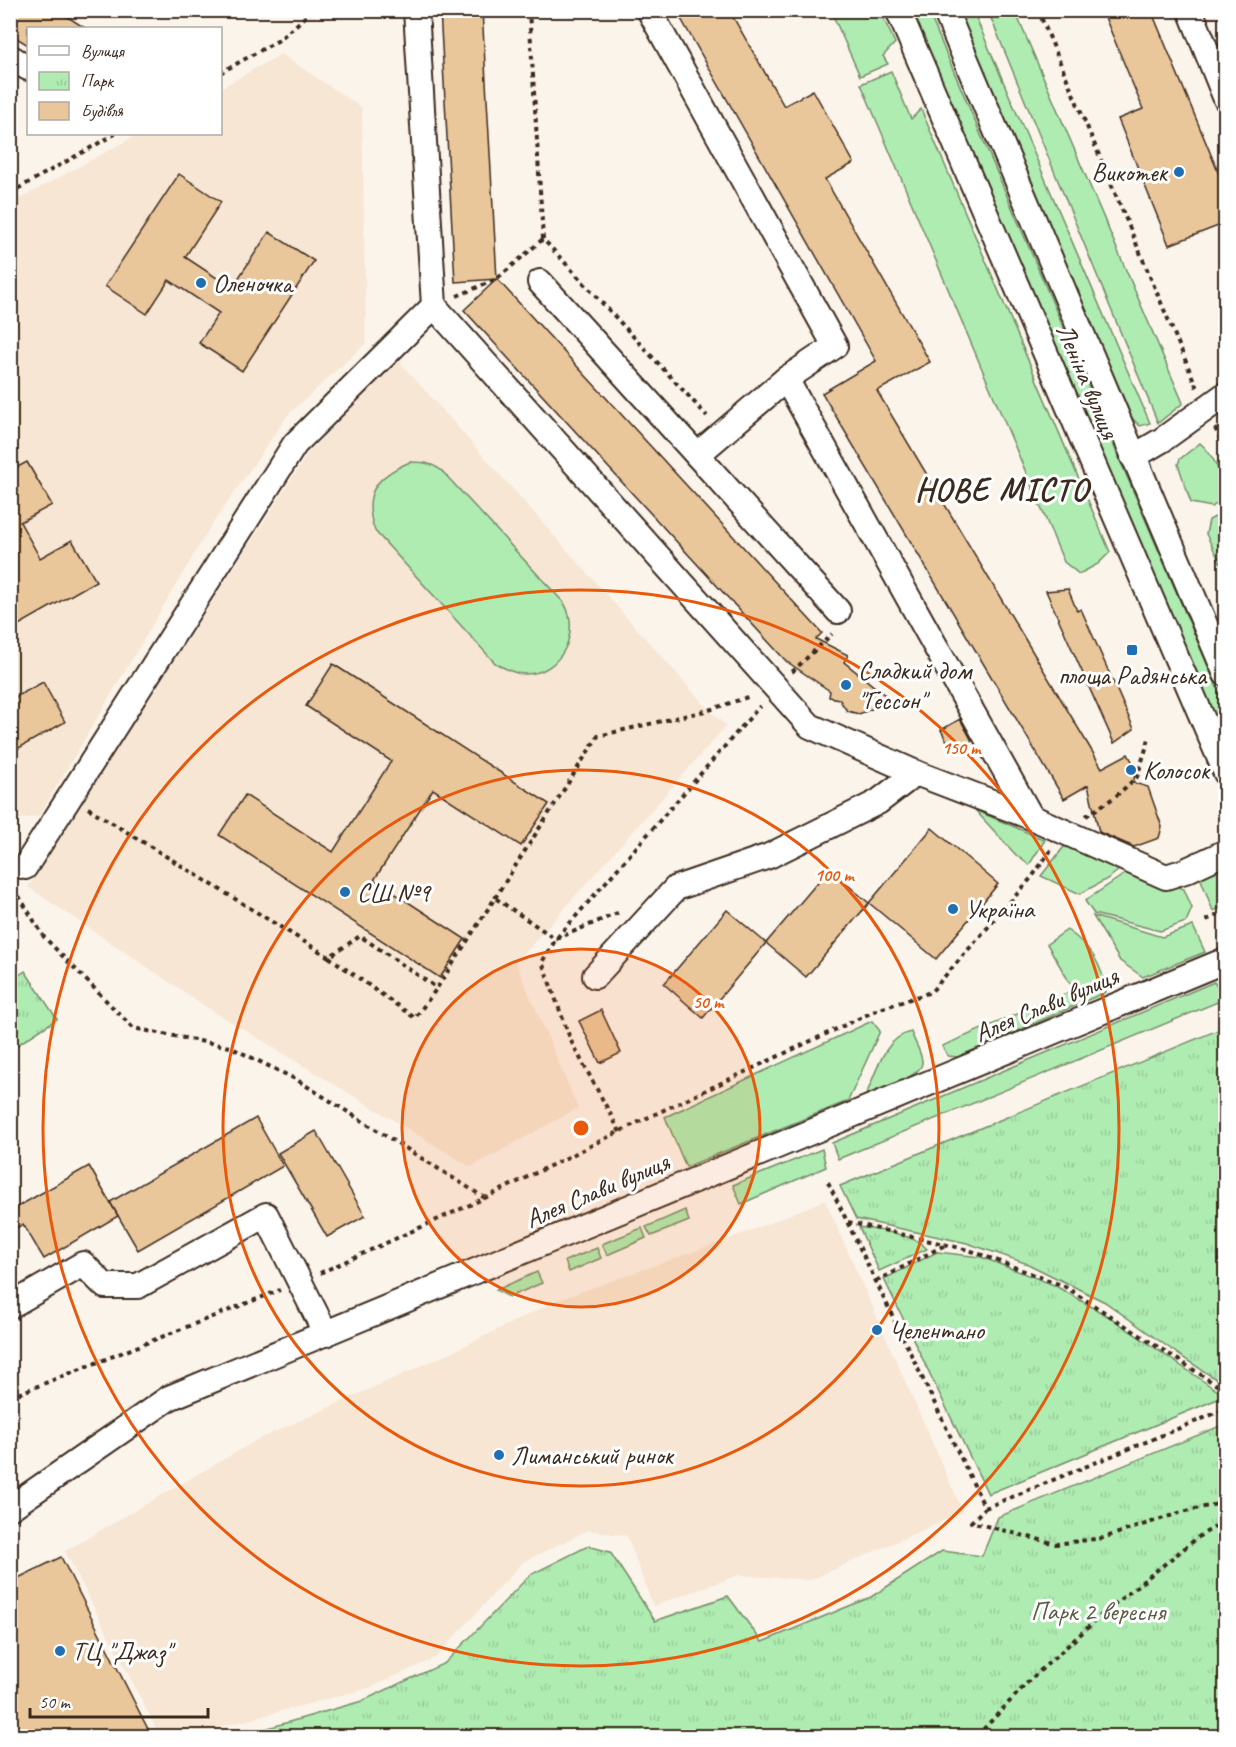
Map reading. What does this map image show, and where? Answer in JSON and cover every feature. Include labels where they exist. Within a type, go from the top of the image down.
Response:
[{"type":"street","points":[[416,10],[434,306],[810,726],[916,772],[1031,817],[1166,877],[1226,852]]},
{"type":"street","points":[[649,10],[835,346],[786,379],[697,455]]},
{"type":"street","name":"Леніна вулиця","points":[[898,10],[1226,773]]},
{"type":"street","name":"Леніна вулиця","points":[[945,10],[1226,674]]},
{"type":"street","points":[[1190,10],[1226,99]]},
{"type":"street","points":[[10,57],[27,67]]},
{"type":"street","points":[[540,282],[838,611]]},
{"type":"street","points":[[18,875],[295,444],[434,306]]},
{"type":"street","points":[[786,379],[1031,817]]},
{"type":"street","points":[[1133,457],[1226,394]]},
{"type":"street","points":[[595,976],[676,888],[769,856],[878,802],[916,772]]},
{"type":"street","name":"Алея Слави вулиця","points":[[10,1508],[169,1398],[1226,960]]},
{"type":"street","points":[[10,1306],[83,1264],[105,1286],[138,1286],[266,1215],[326,1334]]},
{"type":"path","points":[[222,73],[279,40],[314,10]]},
{"type":"path","points":[[529,10],[543,239],[723,433]]},
{"type":"path","points":[[1038,10],[1205,408],[1226,452]]},
{"type":"path","points":[[10,193],[113,135]]},
{"type":"path","points":[[434,306],[497,279],[543,239]]},
{"type":"path","points":[[620,1132],[571,1041],[542,962],[556,939],[776,688],[837,630],[838,611]]},
{"type":"path","points":[[69,797],[328,957],[415,1018],[437,988],[598,736],[709,710],[776,688]]},
{"type":"path","points":[[10,1397],[300,1282],[485,1198],[877,1010],[931,992],[1032,877],[1064,831],[1115,796],[1137,777],[1149,739]]},
{"type":"path","points":[[18,875],[44,937],[133,1028],[230,1047],[297,1080],[485,1198]]},
{"type":"path","points":[[495,898],[556,939]]},
{"type":"path","points":[[556,939],[621,911]]},
{"type":"path","points":[[1206,920],[1226,912]]},
{"type":"path","points":[[328,957],[360,936],[437,988]]},
{"type":"path","points":[[828,1182],[986,1508]]},
{"type":"path","points":[[848,1222],[969,1250],[1064,1286],[1226,1391]]},
{"type":"path","points":[[876,1281],[947,1244]]},
{"type":"path","points":[[1226,1409],[986,1508],[971,1522],[1056,1544],[1103,1538],[1182,1512],[1226,1502]]},
{"type":"path","points":[[977,1737],[1030,1680],[1107,1610],[1201,1536],[1226,1521]]},
{"type":"shaded area","points":[[281,54],[362,108],[366,343],[287,416],[209,529],[39,816],[11,821],[10,204],[137,135],[222,135],[222,87]]},
{"type":"shaded area","points":[[398,360],[709,710],[726,726],[516,963],[578,1108],[471,1167],[205,1006],[28,887],[309,452]]},
{"type":"shaded area","name":"Лиманський ринок","points":[[825,1200],[963,1512],[810,1580],[739,1575],[653,1606],[627,1536],[588,1530],[523,1562],[435,1658],[369,1688],[185,1736],[160,1736],[65,1551],[259,1439],[448,1354],[558,1300],[740,1235]]},
{"type":"green space","points":[[831,11],[880,11],[895,43],[883,56],[888,64],[860,76]]},
{"type":"green space","points":[[910,11],[928,11],[1225,706],[1225,749]]},
{"type":"green space","points":[[957,11],[973,11],[1150,423],[1140,426],[1132,418]]},
{"type":"green space","points":[[988,11],[1015,11],[1183,403],[1158,423]]},
{"type":"green space","points":[[891,71],[911,119],[921,109],[1110,552],[1098,564],[1079,574],[1064,562],[861,84]]},
{"type":"green space","points":[[1200,443],[1214,461],[1225,491],[1225,497],[1212,507],[1191,503],[1178,464],[1180,459]]},
{"type":"green space","points":[[410,462],[435,466],[442,471],[564,603],[569,614],[569,638],[565,649],[549,667],[538,672],[521,674],[495,663],[375,531],[370,506],[375,488],[389,473]]},
{"type":"green space","points":[[1225,512],[1225,572],[1206,534],[1209,520]]},
{"type":"green space","points":[[975,810],[1045,840],[1029,865],[1016,855]]},
{"type":"green space","points":[[1067,843],[1125,865],[1109,878],[1080,894],[1041,876]]},
{"type":"green space","points":[[1225,866],[1225,906],[1213,911],[1200,877]]},
{"type":"green space","points":[[1132,869],[1184,889],[1192,908],[1186,922],[1160,931],[1094,914],[1085,901]]},
{"type":"green space","points":[[1093,916],[1162,937],[1193,926],[1205,952],[1143,977],[1120,961]]},
{"type":"green space","points":[[1067,930],[1094,957],[1102,973],[1106,992],[958,1057],[948,1056],[942,1046],[1074,990],[1047,944]]},
{"type":"green space","points":[[25,971],[57,1019],[16,1046],[11,1038],[11,981]]},
{"type":"green space","points":[[1214,982],[1225,999],[838,1159],[832,1143]]},
{"type":"green space","points":[[872,1021],[880,1031],[848,1101],[686,1167],[665,1117]]},
{"type":"green space","points":[[1225,1027],[1225,1385],[1105,1302],[1028,1264],[967,1243],[856,1219],[840,1186]]},
{"type":"green space","points":[[911,1032],[921,1056],[920,1068],[907,1078],[866,1095],[888,1048],[902,1035]]},
{"type":"green space","points":[[822,1149],[826,1167],[741,1204],[733,1185]]},
{"type":"green space","points":[[685,1210],[689,1221],[651,1236],[646,1227]]},
{"type":"green space","points":[[859,1227],[905,1236],[914,1239],[927,1249],[879,1271]]},
{"type":"green space","points":[[642,1228],[646,1238],[607,1255],[602,1244]]},
{"type":"green space","points":[[597,1248],[601,1258],[569,1272],[565,1261]]},
{"type":"green space","points":[[937,1252],[981,1257],[1054,1285],[1111,1318],[1225,1396],[988,1494],[884,1279]]},
{"type":"green space","points":[[537,1272],[542,1283],[509,1297],[496,1290]]},
{"type":"green space","name":"Парк 2 вересня","points":[[1225,1424],[1225,1736],[263,1736],[261,1730],[362,1701],[445,1663],[530,1575],[588,1546],[610,1552],[655,1621],[728,1596],[762,1642],[871,1597],[942,1551],[982,1556],[998,1517]]},
{"type":"building","points":[[10,10],[57,10],[83,27],[27,27],[27,44],[10,34]]},
{"type":"building","points":[[440,10],[482,10],[497,279],[455,282]]},
{"type":"building","points":[[676,10],[729,10],[784,106],[813,90],[854,163],[825,179],[930,362],[877,391],[1102,768],[1128,754],[1135,767],[1134,783],[1148,787],[1162,827],[1159,838],[1134,847],[1099,832],[1088,785],[1064,799],[822,393],[876,361]]},
{"type":"building","points":[[1102,10],[1151,10],[1226,191],[1226,223],[1169,245],[1118,119],[1143,109]]},
{"type":"building","points":[[179,174],[221,202],[185,257],[232,288],[269,232],[314,261],[242,371],[199,343],[219,313],[169,280],[147,314],[105,286]]},
{"type":"building","points":[[497,279],[822,633],[816,639],[848,655],[844,662],[886,696],[879,706],[859,714],[847,711],[839,699],[829,697],[830,691],[786,661],[464,310]]},
{"type":"building","points":[[27,462],[52,505],[20,522],[40,558],[72,540],[96,581],[10,630],[10,471]]},
{"type":"building","points":[[1068,589],[1077,611],[1081,609],[1134,729],[1114,743],[1046,591]]},
{"type":"building","points":[[333,664],[549,804],[521,846],[433,789],[374,880],[465,939],[440,978],[219,835],[245,795],[333,852],[391,761],[306,706]]},
{"type":"building","points":[[43,682],[65,722],[10,753],[10,700]]},
{"type":"building","points":[[960,719],[972,741],[953,752],[941,730]]},
{"type":"building","points":[[932,828],[998,884],[936,959],[869,903]]},
{"type":"building","points":[[829,869],[869,903],[806,977],[766,943]]},
{"type":"building","points":[[727,910],[766,943],[703,1018],[664,984]]},
{"type":"building","points":[[601,1010],[621,1053],[600,1063],[579,1021]]},
{"type":"building","points":[[256,1118],[283,1166],[138,1250],[110,1202]]},
{"type":"building","points":[[316,1131],[365,1216],[327,1237],[278,1153]]},
{"type":"building","points":[[89,1166],[118,1216],[44,1259],[23,1224],[10,1232],[10,1211]]},
{"type":"building","name":"ТЦ \"Джаз\"","points":[[61,1557],[152,1737],[18,1737],[10,1721],[10,1582]]},
{"type":"place","name":"Викотек","points":[[1179,172]]},
{"type":"place","name":"Оленочка","points":[[201,283]]},
{"type":"place","name":"площа Радянська","points":[[1132,650]]},
{"type":"place","name":"Сладкий дом \"Гессон\"","points":[[846,685]]},
{"type":"place","name":"Колосок","points":[[1131,770]]},
{"type":"place","name":"СШ №9","points":[[345,892]]},
{"type":"place","name":"Україна","points":[[953,909]]},
{"type":"place","name":"Челентано","points":[[877,1330]]},
{"type":"place","name":"Лиманський ринок","points":[[499,1455]]},
{"type":"place","name":"ТЦ \"Джаз\"","points":[[60,1651]]},
{"type":"district","name":"НОВЕ МІСТО","points":[[1002,489]]}]
